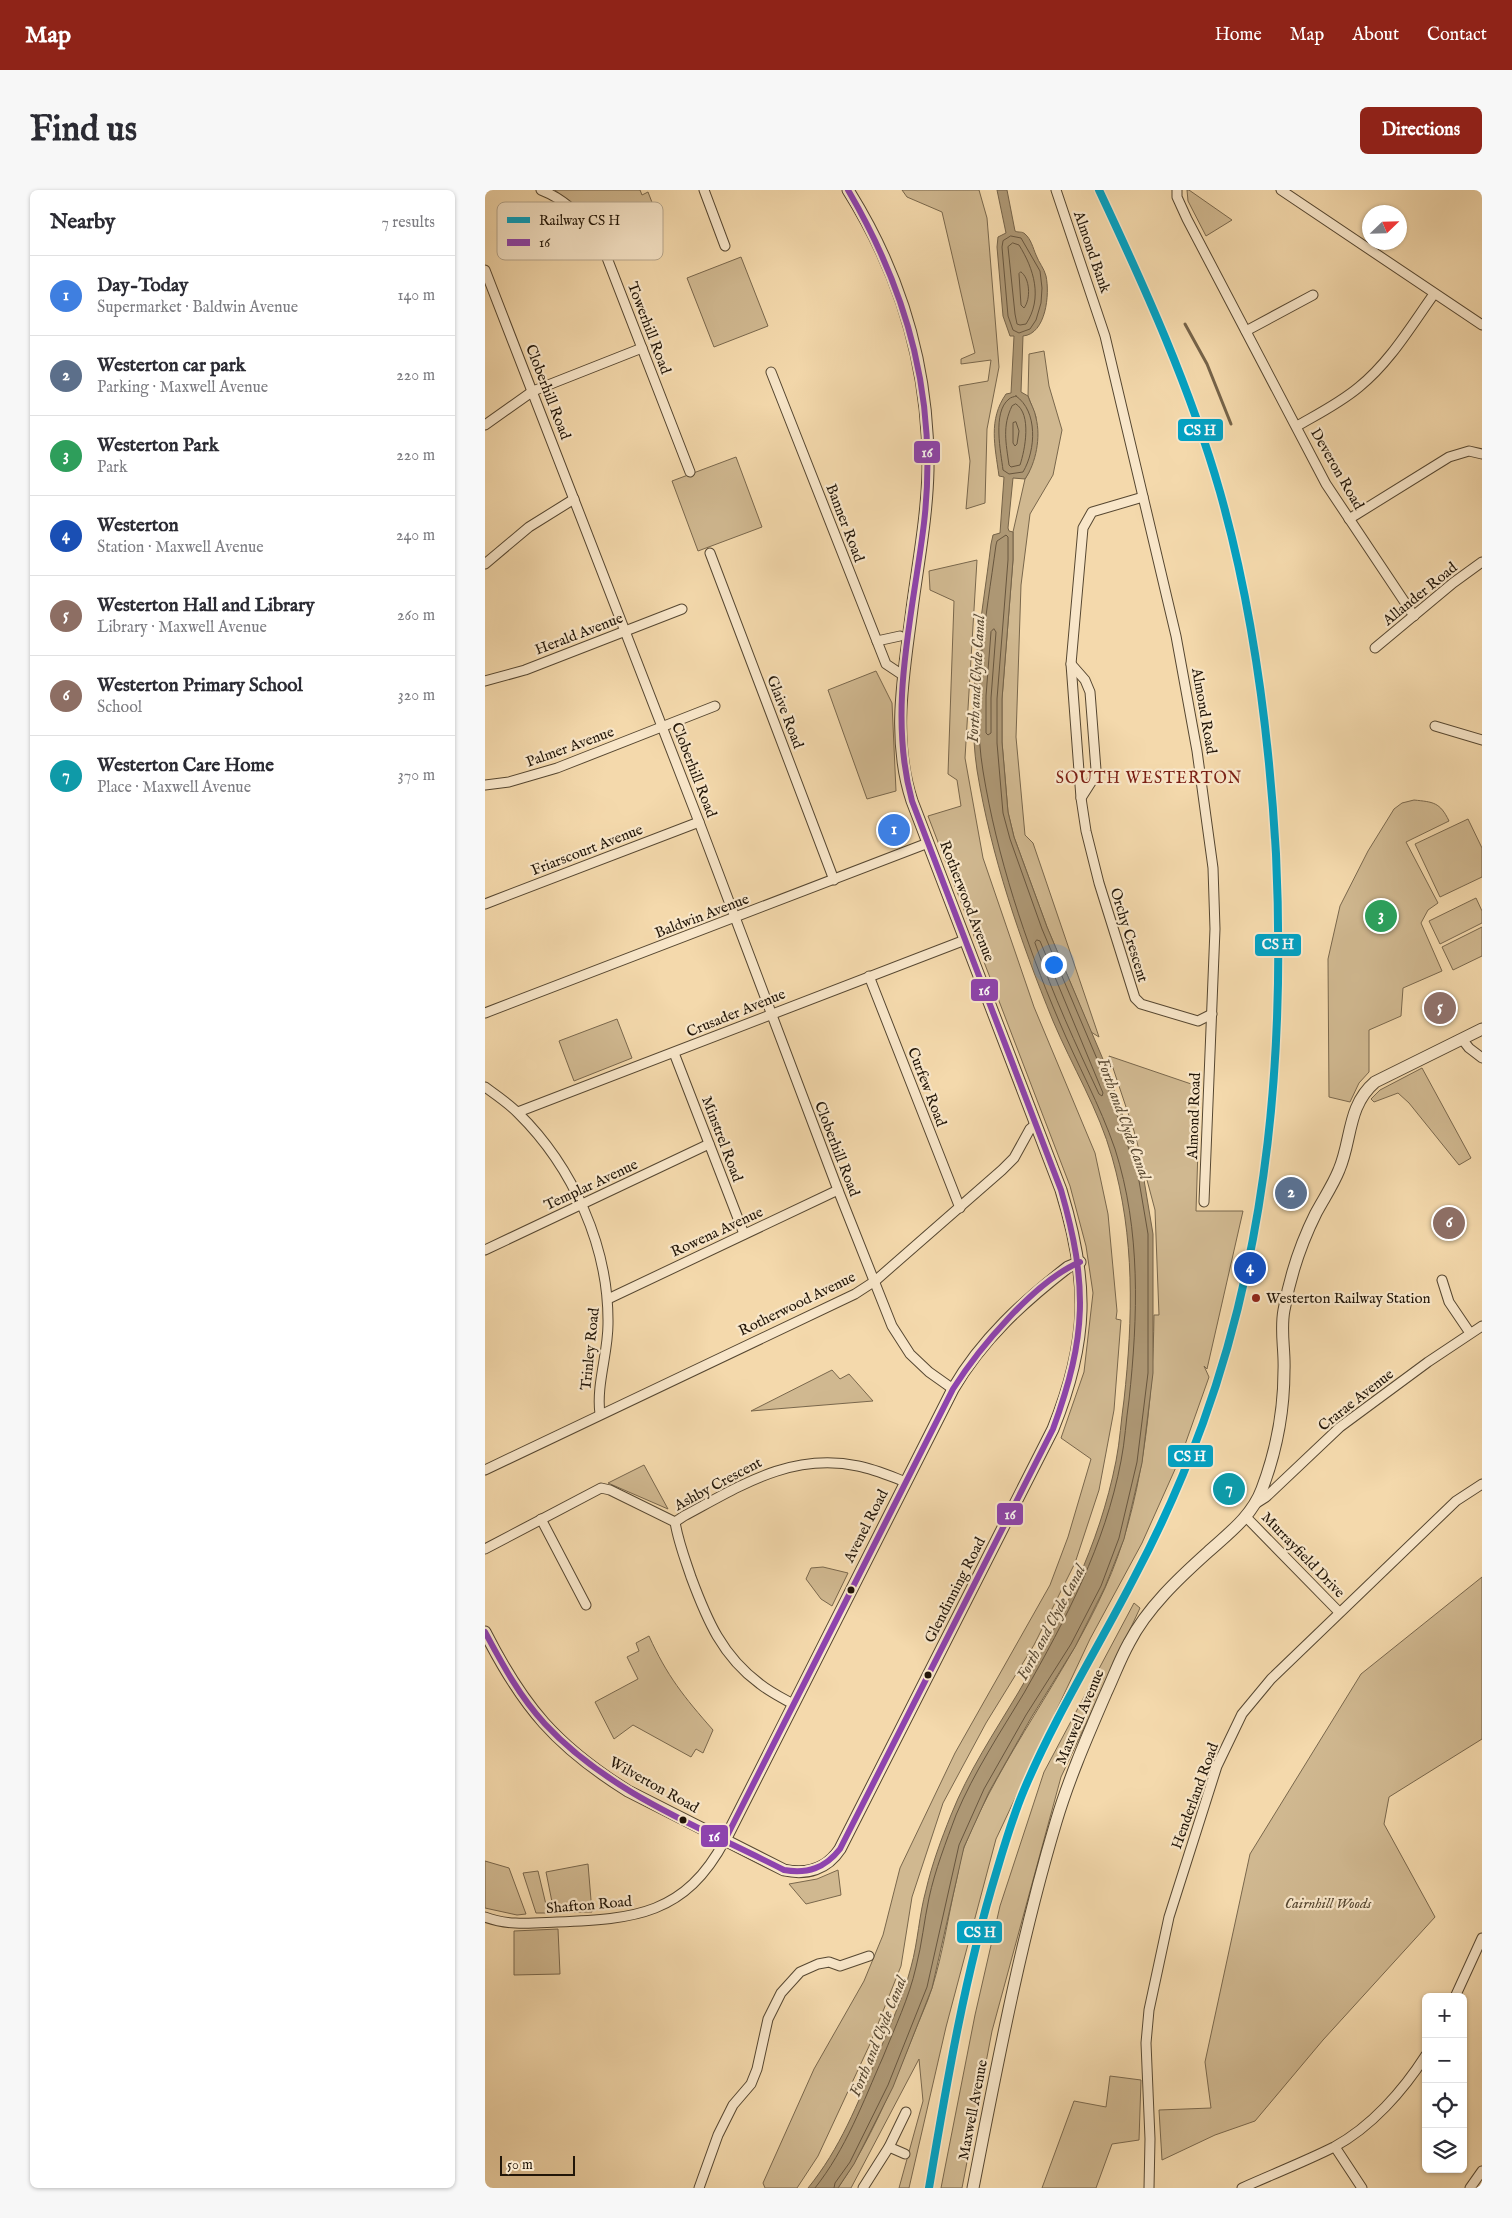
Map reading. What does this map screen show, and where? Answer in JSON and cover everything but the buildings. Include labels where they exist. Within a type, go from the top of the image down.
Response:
[{"type":"street","name":"Towerhill Road","points":[[541,190],[560,202]]},
{"type":"street","points":[[704,190],[725,246]]},
{"type":"street","name":"Rotherwood Avenue","points":[[485,1469],[855,1294],[875,1281],[960,1208],[1014,1158],[1030,1129],[1036,1124],[928,843],[907,786],[903,767],[900,721],[925,507],[927,471],[925,403],[914,341],[895,280],[872,230],[848,190]]},
{"type":"street","name":"Almond Bank","points":[[1056,190],[1101,322]]},
{"type":"street","name":"Deveron Road","points":[[1177,190],[1177,198],[1181,208],[1326,484],[1414,616]]},
{"type":"street","points":[[1281,190],[1482,325]]},
{"type":"street","name":"Towerhill Road","points":[[606,260],[689,472]]},
{"type":"street","name":"Cloberhill Road","points":[[485,270],[892,1326],[910,1354],[929,1372],[953,1388]]},
{"type":"street","points":[[1297,426],[1339,402],[1360,386],[1393,351],[1434,294]]},
{"type":"street","points":[[1246,330],[1313,295]]},
{"type":"street","name":"Almond Road","points":[[1101,322],[1189,698],[1213,868],[1215,929],[1204,1202]]},
{"type":"street","points":[[485,425],[533,391],[642,348]]},
{"type":"street","name":"Banner Road","points":[[771,372],[886,664],[904,676]]},
{"type":"street","points":[[1349,519],[1449,457],[1469,451],[1482,454]]},
{"type":"street","name":"Orchy Crescent","points":[[1143,497],[1091,512],[1083,528],[1071,664],[1081,798],[1086,831],[1099,883],[1135,998],[1141,1004],[1198,1021],[1212,1014]]},
{"type":"street","points":[[485,564],[529,527],[574,499]]},
{"type":"street","name":"Glaive Road","points":[[711,553],[834,880]]},
{"type":"street","name":"Allander Road","points":[[1375,648],[1482,562]]},
{"type":"street","name":"Herald Avenue","points":[[485,681],[525,670],[683,609]]},
{"type":"street","points":[[877,641],[900,636]]},
{"type":"street","points":[[1071,664],[1085,680],[1090,692],[1095,776],[1081,798]]},
{"type":"street","name":"Palmer Avenue","points":[[485,785],[509,782],[557,768],[715,706]]},
{"type":"street","points":[[1435,726],[1482,740]]},
{"type":"street","name":"Friarscourt Avenue","points":[[485,904],[699,822]]},
{"type":"street","name":"Baldwin Avenue","points":[[485,1013],[928,843]]},
{"type":"street","name":"Crusader Avenue","points":[[518,1112],[965,940]]},
{"type":"street","name":"Curfew Road","points":[[869,976],[960,1208]]},
{"type":"street","name":"Maxwell Avenue","points":[[973,2188],[1005,2027],[1036,1897],[1056,1821],[1080,1752],[1130,1640],[1157,1603],[1181,1576],[1246,1517],[1255,1505],[1266,1475],[1280,1416],[1284,1373],[1282,1323],[1290,1284],[1302,1244],[1339,1171],[1355,1109],[1375,1082],[1482,1029]]},
{"type":"street","points":[[1462,1039],[1469,1048],[1482,1058]]},
{"type":"street","name":"Minstrel Road","points":[[674,1052],[744,1234]]},
{"type":"street","name":"Trinley Road","points":[[485,1087],[518,1112],[555,1158],[581,1205],[597,1243],[608,1299],[608,1327],[599,1400],[600,1414]]},
{"type":"street","name":"Glendinning Road","points":[[725,1840],[784,1870],[794,1872],[809,1872],[823,1866],[835,1856],[1053,1429],[1064,1402],[1079,1344],[1082,1309],[1080,1262],[1061,1190],[1036,1124]]},
{"type":"street","name":"Templar Avenue","points":[[485,1250],[709,1144]]},
{"type":"street","name":"Rowena Avenue","points":[[608,1299],[838,1190]]},
{"type":"street","name":"Avenel Road","points":[[725,1840],[953,1388],[980,1348],[1005,1320],[1068,1266],[1080,1262]]},
{"type":"street","points":[[1442,1280],[1449,1302],[1470,1334]]},
{"type":"street","name":"Crarae Avenue","points":[[1255,1505],[1266,1497],[1340,1427],[1482,1326]]},
{"type":"street","name":"Ashby Crescent","points":[[793,1704],[761,1685],[743,1670],[713,1632],[704,1613],[681,1549],[675,1522],[762,1475],[797,1465],[814,1463],[857,1466],[906,1482]]},
{"type":"street","name":"Henderland Road","points":[[1149,2188],[1150,2139],[1146,2043],[1149,2010],[1169,1917],[1217,1766],[1242,1714],[1271,1679],[1456,1501],[1482,1484]]},
{"type":"street","points":[[485,1549],[601,1488],[610,1490],[675,1522]]},
{"type":"street","name":"Murrayfield Drive","points":[[1246,1517],[1339,1612]]},
{"type":"street","points":[[541,1519],[586,1605]]},
{"type":"street","name":"Wilverton Road","points":[[485,1632],[518,1691],[563,1744],[604,1777],[725,1840]]},
{"type":"street","name":"Shafton Road","points":[[485,1917],[515,1923],[604,1920],[646,1913],[680,1896],[694,1884],[716,1857],[725,1840]]},
{"type":"street","points":[[1457,1993],[1482,1938]]},
{"type":"street","points":[[699,2188],[718,2135],[733,2105],[751,2084],[757,2069],[768,2019],[781,1993],[800,1972],[818,1964],[829,1962],[840,1966],[869,1956]]},
{"type":"street","points":[[1242,2188],[1335,2147],[1355,2133],[1400,2092],[1422,2062]]},
{"type":"street","points":[[863,2188],[889,2147],[906,2112]]},
{"type":"street","points":[[889,2147],[905,2154]]},
{"type":"street","points":[[1335,2147],[1362,2188]]},
{"type":"street","points":[[1470,2188],[1482,2171]]},
{"type":"green space","points":[[555,190],[640,190],[642,195],[648,192],[652,202],[569,202]]},
{"type":"green space","points":[[902,190],[979,190],[987,218],[999,367],[987,429],[985,503],[966,509],[970,461],[959,386],[988,381],[991,360],[961,364],[961,359],[975,353],[942,212],[907,197]]},
{"type":"green space","points":[[1187,190],[1232,220],[1206,236],[1188,201]]},
{"type":"green space","points":[[741,257],[768,326],[714,347],[687,278]]},
{"type":"green space","points":[[1044,351],[1049,386],[1062,430],[1053,475],[1030,514],[1021,585],[1016,737],[1025,835],[1033,843],[1099,1037],[1091,1032],[1047,927],[1014,837],[1008,812],[1002,742],[1002,699],[1013,560],[1013,532],[1025,479],[1029,472],[1036,417],[1028,396],[1029,354]]},
{"type":"green space","points":[[736,457],[762,527],[698,551],[672,481]]},
{"type":"green space","points":[[977,560],[965,758],[983,858],[1034,1007],[1095,1153],[1108,1214],[1117,1311],[1116,1319],[1121,1320],[1114,1410],[1099,1490],[1075,1563],[1034,1645],[986,1723],[943,1803],[912,1897],[901,1966],[870,2044],[818,2156],[797,2188],[765,2188],[763,2183],[814,2069],[864,1981],[883,1935],[900,1868],[955,1753],[1050,1585],[1068,1537],[1091,1459],[1061,1438],[1084,1372],[1093,1293],[1086,1246],[1070,1186],[928,816],[961,806],[957,780],[948,774],[954,601],[930,590],[929,571]]},
{"type":"green space","points":[[876,671],[892,703],[896,791],[867,799],[828,690]]},
{"type":"green space","points":[[1414,800],[1435,804],[1442,810],[1449,821],[1406,842],[1438,903],[1428,910],[1421,923],[1442,971],[1403,988],[1401,1016],[1369,1030],[1369,1072],[1359,1083],[1350,1102],[1329,1097],[1328,959],[1340,906],[1368,851],[1394,809],[1402,803]]},
{"type":"green space","points":[[1468,819],[1482,848],[1482,877],[1440,897],[1415,844]]},
{"type":"green space","points":[[1476,898],[1482,911],[1482,923],[1440,944],[1429,921]]},
{"type":"green space","points":[[1482,927],[1482,956],[1453,970],[1442,947]]},
{"type":"green space","points":[[617,1019],[632,1058],[574,1081],[559,1041]]},
{"type":"green space","points":[[1109,1056],[1200,1087],[1196,1211],[1243,1211],[1207,1369],[1204,1366],[1209,1377],[1181,1456],[1142,1543],[1090,1639],[996,1839],[946,2027],[909,2188],[899,2188],[923,2101],[919,2059],[851,2188],[838,2188],[850,2170],[880,2114],[930,1994],[965,1845],[997,1779],[1071,1653],[1105,1588],[1118,1557],[1137,1489],[1148,1419],[1154,1315],[1159,1315],[1155,1210],[1134,1131]]},
{"type":"green space","points":[[1422,1068],[1471,1158],[1459,1165],[1409,1103],[1398,1093],[1374,1102],[1371,1099],[1380,1090]]},
{"type":"green space","points":[[832,1370],[840,1379],[849,1374],[873,1401],[751,1411]]},
{"type":"green space","points":[[644,1465],[668,1509],[608,1483]]},
{"type":"green space","points":[[823,1567],[848,1573],[832,1606],[821,1599],[806,1579],[811,1568]]},
{"type":"green space","name":"Cairnhill Woods","points":[[1482,1577],[1482,1739],[1389,1797],[1384,1824],[1435,1917],[1323,2040],[1255,2121],[1215,2135],[1162,2160],[1159,2110],[1211,2108],[1205,2062],[1250,1854],[1361,1674]]},
{"type":"green space","points":[[1134,1603],[1140,1608],[1061,1777],[992,2031],[962,2188],[941,2188],[975,2015],[1000,1906],[1044,1772]]},
{"type":"green space","points":[[649,1636],[677,1686],[713,1730],[703,1753],[696,1749],[691,1757],[633,1725],[614,1739],[595,1702],[638,1679],[627,1657],[639,1651],[636,1643]]},
{"type":"green space","points":[[485,1861],[509,1868],[526,1914],[517,1915],[485,1908]]},
{"type":"green space","points":[[588,1864],[592,1912],[554,1912],[546,1872]]},
{"type":"green space","points":[[838,1870],[841,1895],[806,1904],[789,1884],[817,1879]]},
{"type":"green space","points":[[538,1871],[548,1913],[536,1913],[523,1873]]},
{"type":"green space","points":[[558,1929],[560,1974],[514,1975],[514,1931]]},
{"type":"green space","points":[[1110,2076],[1141,2080],[1139,2140],[1112,2144],[1096,2188],[1042,2188],[1074,2101],[1106,2107]]},
{"type":"water","name":"Forth and Clyde Canal","points":[[997,190],[1007,190],[1015,231],[1024,233],[1027,236],[1045,273],[1047,284],[1047,302],[1041,321],[1031,334],[1023,336],[1021,392],[1028,396],[1035,412],[1038,433],[1037,450],[1025,479],[1013,478],[1008,528],[1009,531],[1013,532],[1013,560],[1002,699],[1002,742],[1008,812],[1014,837],[1047,927],[1105,1064],[1143,1174],[1153,1234],[1153,1373],[1142,1463],[1124,1539],[1105,1587],[1075,1647],[1031,1718],[989,1792],[964,1847],[932,1988],[893,2087],[854,2164],[838,2188],[808,2188],[839,2142],[863,2091],[900,2001],[908,1979],[931,1871],[965,1783],[1049,1637],[1064,1609],[1089,1552],[1109,1493],[1116,1461],[1127,1369],[1130,1308],[1128,1247],[1125,1217],[1112,1157],[1093,1105],[1060,1038],[1018,929],[998,866],[977,770],[973,714],[974,685],[991,544],[993,535],[1000,533],[1004,477],[999,476],[994,434],[1000,404],[1006,394],[1011,393],[1014,336],[1010,336],[1003,316],[997,247],[998,237],[1006,233]]},
{"type":"waterway","points":[[1185,324],[1207,364],[1231,424]]},
{"type":"transit line","name":"16","points":[[485,1632],[512,1680],[536,1714],[570,1748],[598,1770],[627,1789],[689,1824],[784,1870],[801,1871],[822,1865],[840,1849],[1053,1429],[1072,1366],[1078,1338],[1079,1283],[1076,1254],[1061,1190],[912,801],[905,766],[902,732],[904,662],[924,523],[927,435],[922,392],[914,350],[903,309],[888,269],[848,190]]},
{"type":"transit line","points":[[929,2188],[966,1988],[1003,1850],[1016,1810],[1049,1735],[1145,1557],[1196,1442],[1225,1354],[1244,1284],[1268,1143],[1278,999],[1278,926],[1273,808],[1258,671],[1232,536],[1208,453],[1181,376],[1150,301],[1099,190]]},
{"type":"transit line","name":"16","points":[[725,1840],[953,1389],[977,1355],[1009,1317],[1045,1284],[1080,1262]]},
{"type":"place","name":"Day-Today","points":[[894,830]]},
{"type":"place","name":"Westerton Park","points":[[1381,916]]},
{"type":"place","name":"Westerton Hall and Library","points":[[1440,1008]]},
{"type":"place","name":"Westerton car park","points":[[1291,1193]]},
{"type":"place","name":"Westerton Primary School","points":[[1449,1223]]},
{"type":"place","name":"Westerton","points":[[1250,1268]]},
{"type":"place","name":"Westerton Railway Station","points":[[1256,1298]]},
{"type":"place","name":"Westerton Care Home","points":[[1229,1489]]},
{"type":"district","name":"SOUTH WESTERTON","points":[[1149,779]]}]
